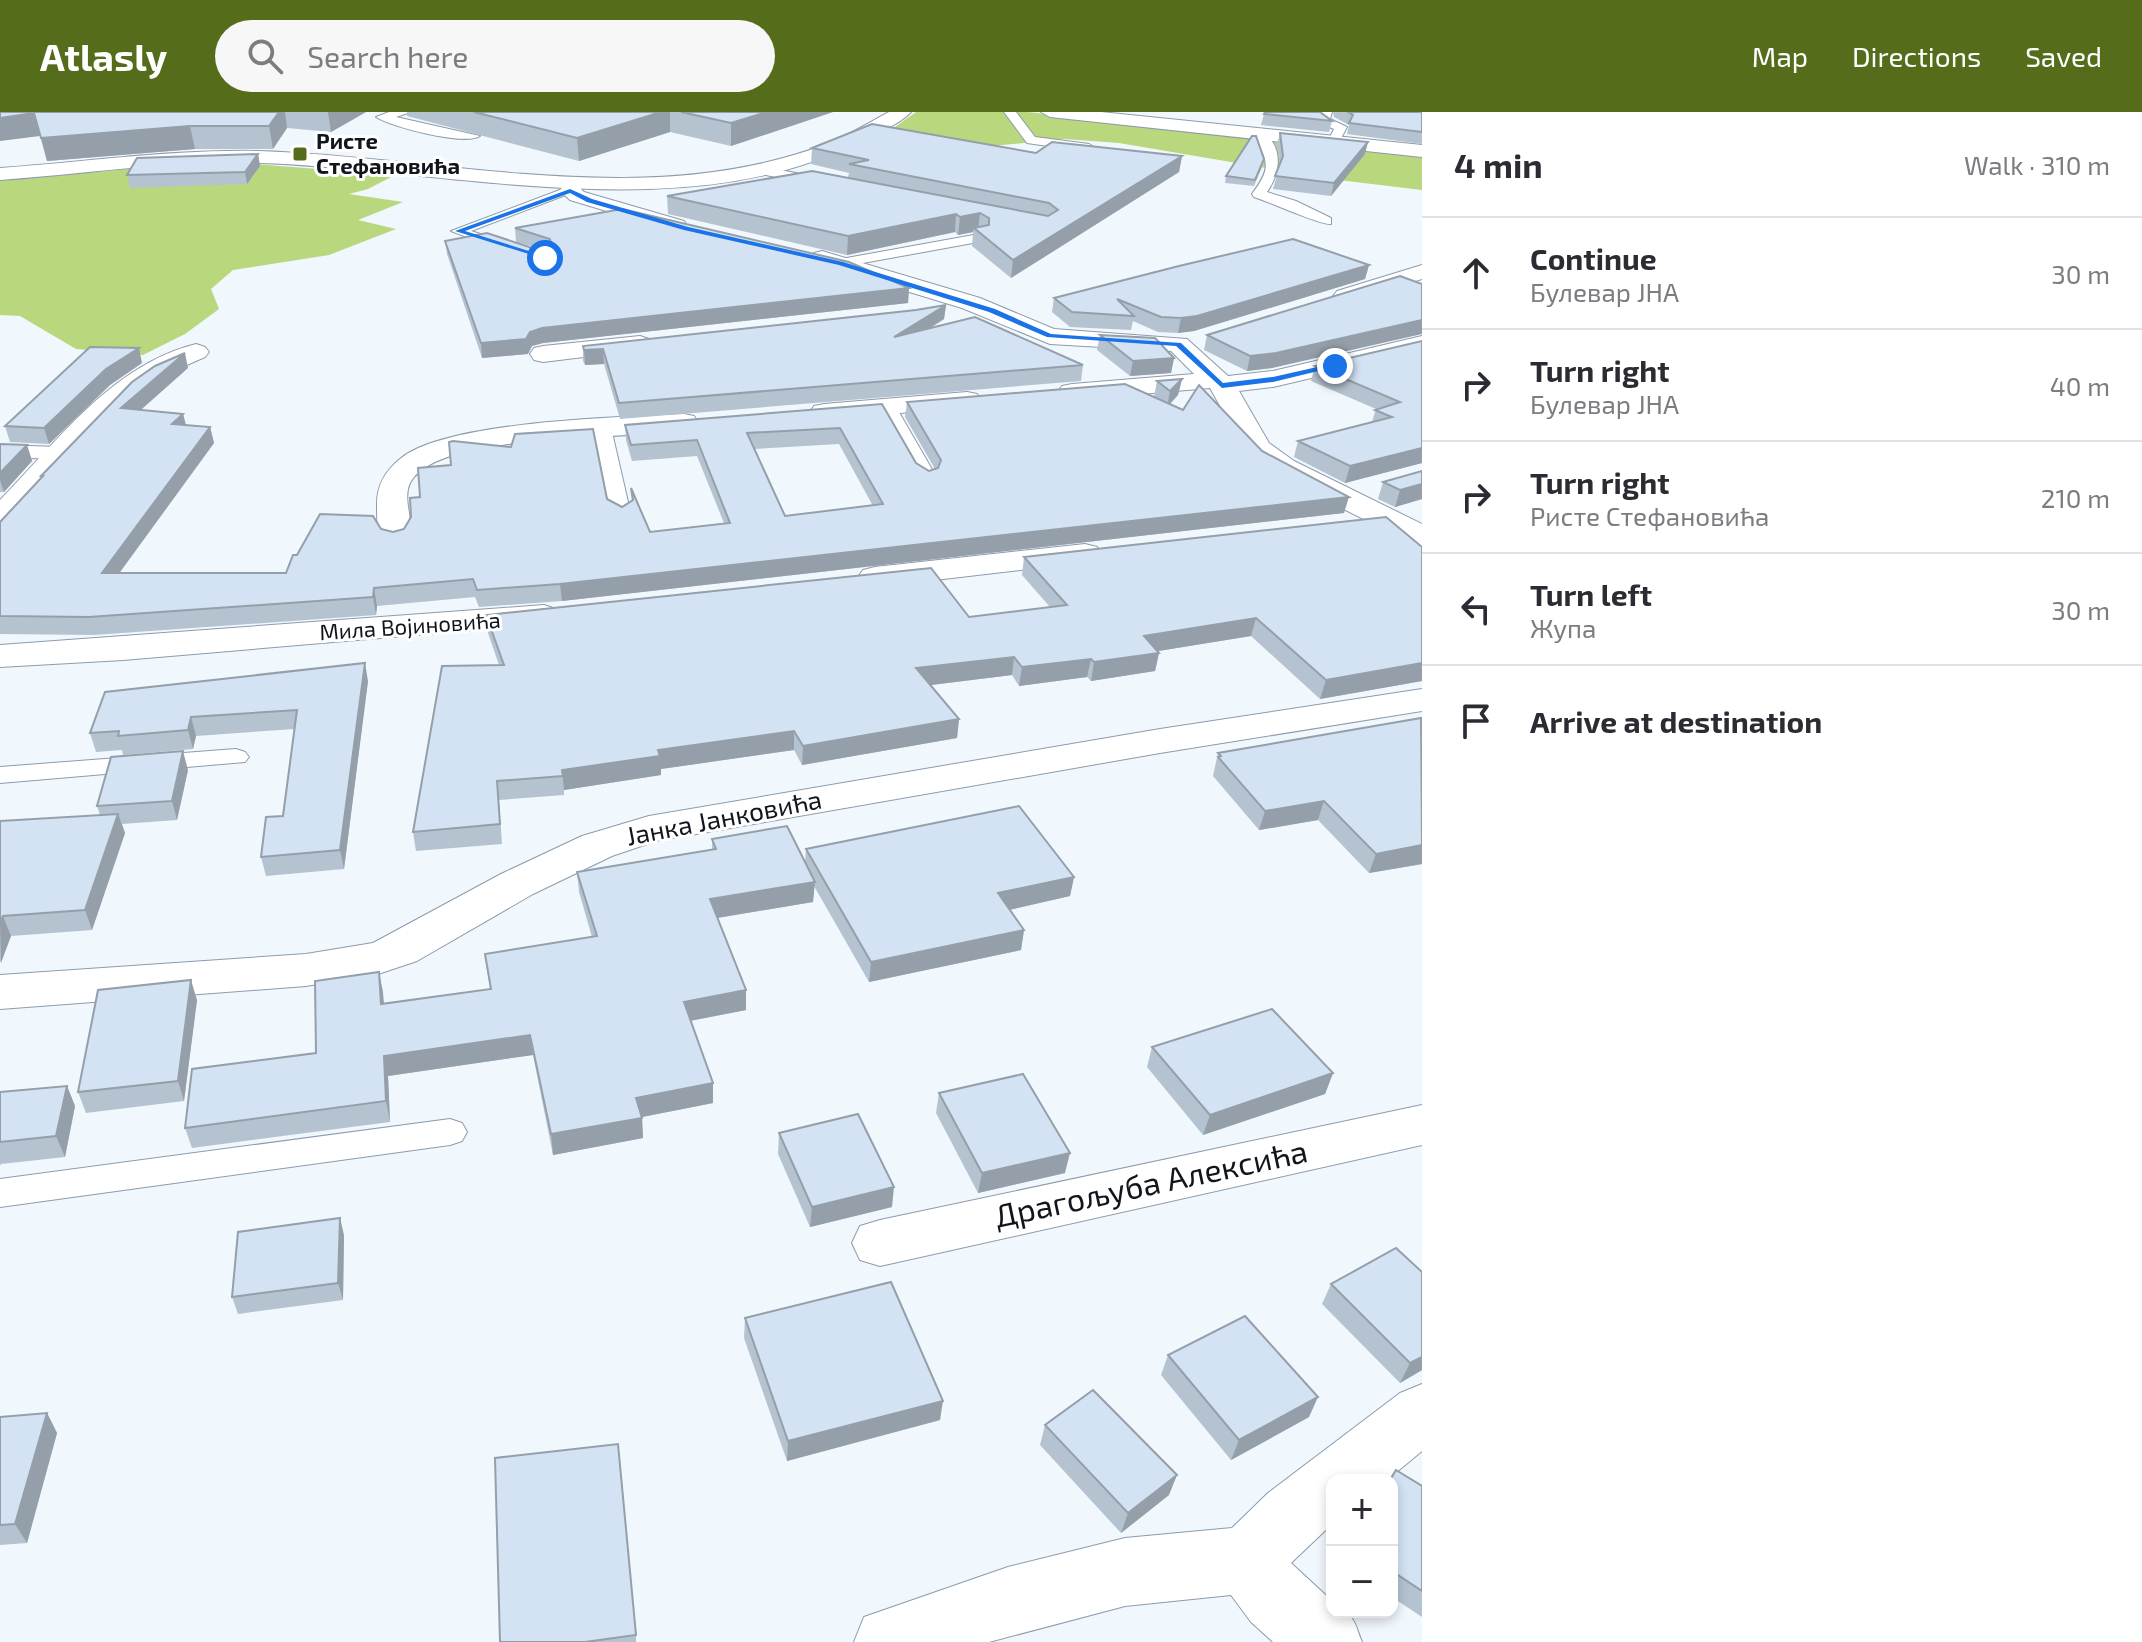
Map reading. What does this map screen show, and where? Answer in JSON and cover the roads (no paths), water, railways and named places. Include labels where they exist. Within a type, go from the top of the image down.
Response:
[{"type":"street","points":[[0,174],[150,160],[226,157],[306,160],[572,187],[760,170],[821,156],[877,118],[902,112]]},
{"type":"street","points":[[1050,112],[1422,151]]},
{"type":"street","points":[[572,187],[589,201],[700,232]]},
{"type":"street","points":[[799,253],[971,303],[1050,336],[1178,344],[1207,338]]},
{"type":"street","points":[[1319,304],[1422,272]]},
{"type":"street","points":[[926,314],[971,303]]},
{"type":"street","points":[[543,354],[667,341]]},
{"type":"street","points":[[1178,344],[1219,382],[1251,440],[1262,453],[1283,467],[1422,536]]},
{"type":"street","points":[[1044,394],[1273,379],[1422,344]]},
{"type":"street","points":[[0,518],[59,453],[124,389],[148,372],[196,352]]},
{"type":"street","points":[[792,414],[997,398]]},
{"type":"street","points":[[395,536],[393,498],[396,480],[409,464],[431,453],[485,439],[713,420]]},
{"type":"street","points":[[1342,496],[1385,484]]},
{"type":"street","points":[[1328,527],[1391,520]]},
{"type":"street","points":[[851,580],[1121,550]]},
{"type":"street","name":"Мила Војиновића","points":[[0,656],[578,612]]},
{"type":"street","name":"Јанка Јанковића","points":[[0,992],[306,970],[353,963],[401,950],[517,884],[597,846],[649,829],[1160,741],[1422,700]]},
{"type":"street","name":"Драгољуба Алексића","points":[[880,1243],[1422,1125]]},
{"type":"street","points":[[1345,1474],[1422,1413]]},
{"type":"street","points":[[889,1642],[1008,1601],[1125,1572],[1247,1560],[1291,1516],[1326,1489]]},
{"type":"street","points":[[1247,1560],[1275,1598],[1327,1642]]},
{"type":"lane","points":[[405,112],[378,116],[456,136],[474,136]]},
{"type":"lane","points":[[1010,112],[1031,140],[1109,150]]},
{"type":"lane","points":[[1326,112],[1324,121],[1341,127],[1334,141]]},
{"type":"lane","points":[[1260,134],[1274,165],[1273,177],[1259,194],[1291,204],[1326,221]]},
{"type":"lane","points":[[760,170],[835,185]]},
{"type":"lane","points":[[519,251],[458,231],[572,187]]},
{"type":"lane","points":[[841,263],[979,238]]},
{"type":"lane","points":[[887,407],[927,478]]},
{"type":"lane","points":[[602,428],[621,515]]},
{"type":"lane","points":[[0,451],[59,453]]},
{"type":"lane","points":[[0,775],[236,757]]},
{"type":"lane","points":[[0,1193],[450,1132]]},
{"type":"place","name":"Ристе Стефановића","points":[[300,154]]}]
